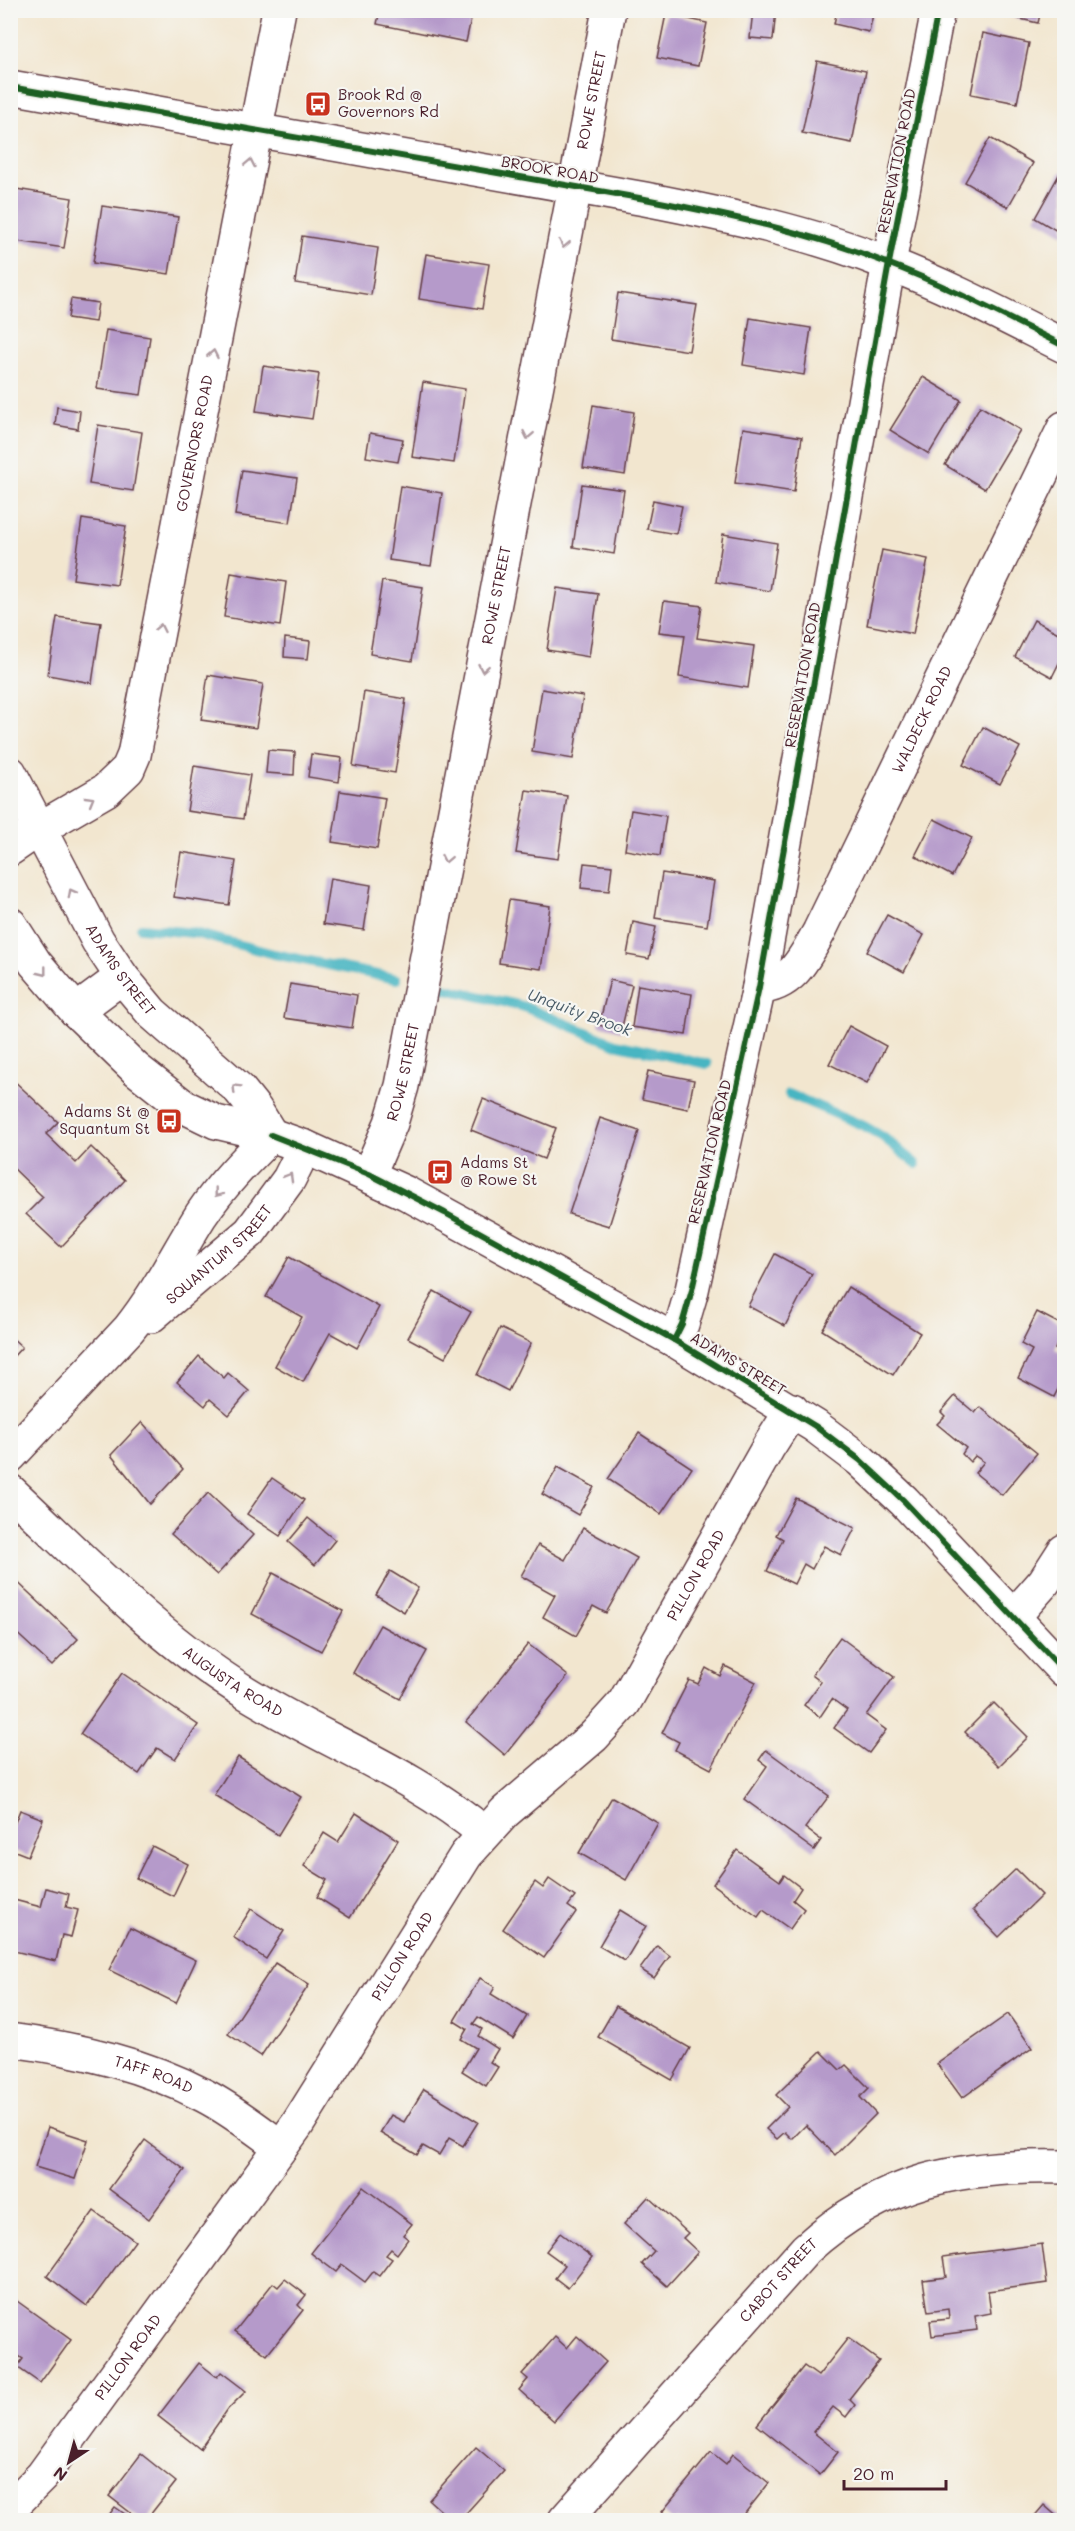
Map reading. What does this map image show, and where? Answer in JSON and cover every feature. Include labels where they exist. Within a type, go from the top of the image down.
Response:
[{"type":"street","name":"GOVERNORS ROAD","points":[[10,849],[39,829],[106,790],[128,769],[134,755],[279,10]]},
{"type":"street","name":"ROWE STREET","points":[[369,1174],[392,1123],[402,1086],[609,10]]},
{"type":"street","name":"RESERVATION ROAD","points":[[674,1340],[682,1324],[692,1290],[759,987],[889,263],[938,10]]},
{"type":"street","name":"BROOK ROAD","points":[[10,87],[256,132],[576,186],[736,217],[812,237],[889,263],[962,295],[1065,346]]},
{"type":"street","name":"WALDECK ROAD","points":[[759,987],[778,985],[788,978],[819,932],[1065,428]]},
{"type":"street","name":"ADAMS STREET","points":[[10,773],[98,941],[122,977],[152,1013],[239,1089],[271,1134]]},
{"type":"street","name":"ADAMS STREET","points":[[10,924],[35,963],[76,1011],[136,1069],[183,1106],[216,1122],[271,1134],[369,1174],[445,1213],[674,1340],[792,1410],[860,1460],[904,1501],[1065,1671]]},
{"type":"street","points":[[76,1011],[122,977]]},
{"type":"street","name":"SQUANTUM STREET","points":[[10,1456],[113,1348],[146,1309],[201,1215],[271,1134]]},
{"type":"street","name":"SQUANTUM STREET","points":[[113,1348],[218,1262],[250,1232],[289,1179],[305,1147]]},
{"type":"street","name":"PILLON ROAD","points":[[10,2508],[42,2476],[281,2147],[317,2094],[450,1878],[484,1833],[594,1736],[624,1703],[769,1446],[792,1410]]},
{"type":"street","name":"AUGUSTA ROAD","points":[[10,1491],[122,1597],[216,1672],[270,1707],[418,1787],[466,1818],[484,1833]]},
{"type":"street","points":[[1014,1616],[1044,1582],[1065,1551]]},
{"type":"street","name":"TAFF ROAD","points":[[10,2040],[106,2058],[177,2082],[232,2112],[281,2147]]},
{"type":"street","name":"CABOT STREET","points":[[565,2520],[806,2249],[851,2213],[888,2193],[938,2177],[967,2171],[1065,2167]]},
{"type":"building","points":[[380,10],[473,10],[466,42],[377,24]]},
{"type":"building","points":[[753,10],[776,10],[773,40],[750,38]]},
{"type":"building","points":[[837,10],[874,10],[869,32],[834,24]]},
{"type":"building","points":[[981,10],[1041,10],[1038,23]]},
{"type":"building","points":[[666,14],[707,23],[698,66],[657,58]]},
{"type":"building","points":[[983,33],[1029,43],[1017,103],[971,94]]},
{"type":"building","points":[[817,61],[866,71],[852,143],[802,133]]},
{"type":"building","points":[[990,138],[1033,163],[1008,207],[965,182]]},
{"type":"building","points":[[1061,171],[1064,173],[1064,235],[1035,218]]},
{"type":"building","points":[[10,188],[72,198],[64,248],[10,240]]},
{"type":"building","points":[[102,206],[178,217],[169,274],[93,263]]},
{"type":"building","points":[[302,236],[378,248],[371,295],[295,283]]},
{"type":"building","points":[[426,254],[489,264],[482,309],[419,299]]},
{"type":"building","points":[[618,293],[697,305],[689,351],[611,339]]},
{"type":"building","points":[[71,299],[98,303],[95,322],[68,318]]},
{"type":"building","points":[[750,318],[811,328],[804,375],[743,365]]},
{"type":"building","points":[[106,330],[150,337],[141,395],[97,389]]},
{"type":"building","points":[[263,366],[319,374],[312,419],[256,411]]},
{"type":"building","points":[[923,377],[961,400],[929,454],[890,430]]},
{"type":"building","points":[[423,382],[465,389],[454,463],[412,457]]},
{"type":"building","points":[[593,405],[634,412],[625,475],[583,468]]},
{"type":"building","points":[[980,406],[1020,430],[985,489],[945,465]]},
{"type":"building","points":[[57,407],[80,411],[78,429],[55,425]]},
{"type":"building","points":[[98,425],[142,432],[133,491],[89,484]]},
{"type":"building","points":[[743,428],[802,437],[794,492],[735,483]]},
{"type":"building","points":[[370,433],[403,439],[398,462],[366,457]]},
{"type":"building","points":[[242,470],[297,478],[290,523],[235,515]]},
{"type":"building","points":[[582,484],[624,490],[614,554],[573,547]]},
{"type":"building","points":[[400,486],[442,493],[431,566],[389,560]]},
{"type":"building","points":[[653,500],[682,506],[676,534],[647,529]]},
{"type":"building","points":[[82,519],[126,526],[117,585],[73,579]]},
{"type":"building","points":[[723,534],[777,543],[770,591],[716,582]]},
{"type":"building","points":[[882,550],[928,559],[913,634],[867,625]]},
{"type":"building","points":[[231,573],[286,582],[280,626],[224,617]]},
{"type":"building","points":[[382,581],[423,587],[412,661],[370,654]]},
{"type":"building","points":[[557,588],[598,594],[589,657],[547,650]]},
{"type":"building","points":[[664,601],[702,606],[697,638],[754,646],[748,688],[679,677],[685,635],[659,632]]},
{"type":"building","points":[[57,617],[101,623],[92,683],[48,675]]},
{"type":"building","points":[[1034,620],[1064,636],[1064,653],[1052,677],[1015,657]]},
{"type":"building","points":[[285,638],[310,641],[308,659],[284,657]]},
{"type":"building","points":[[208,675],[263,684],[256,728],[201,720]]},
{"type":"building","points":[[542,689],[583,696],[573,759],[532,752]]},
{"type":"building","points":[[364,692],[406,699],[395,773],[353,766]]},
{"type":"building","points":[[983,727],[1020,747],[1000,784],[963,765]]},
{"type":"building","points":[[268,750],[295,752],[294,775],[266,773]]},
{"type":"building","points":[[311,754],[342,758],[339,782],[308,777]]},
{"type":"building","points":[[194,766],[250,775],[243,819],[187,811]]},
{"type":"building","points":[[526,790],[567,796],[558,859],[516,853]]},
{"type":"building","points":[[340,791],[385,798],[377,849],[332,842]]},
{"type":"building","points":[[631,810],[666,816],[660,856],[625,850]]},
{"type":"building","points":[[934,819],[972,838],[952,876],[915,856]]},
{"type":"building","points":[[181,852],[236,861],[229,905],[174,897]]},
{"type":"building","points":[[584,863],[612,866],[609,891],[581,888]]},
{"type":"building","points":[[662,873],[714,881],[707,926],[655,918]]},
{"type":"building","points":[[330,878],[371,885],[364,930],[323,924]]},
{"type":"building","points":[[509,900],[550,906],[541,969],[499,963]]},
{"type":"building","points":[[887,915],[924,935],[904,972],[867,952]]},
{"type":"building","points":[[633,922],[656,927],[649,959],[627,955]]},
{"type":"building","points":[[610,980],[632,985],[621,1031],[599,1025]]},
{"type":"building","points":[[290,984],[357,995],[352,1028],[284,1018]]},
{"type":"building","points":[[638,985],[692,994],[686,1035],[632,1027]]},
{"type":"building","points":[[849,1026],[886,1046],[867,1083],[829,1064]]},
{"type":"building","points":[[648,1071],[694,1080],[688,1109],[642,1099]]},
{"type":"building","points":[[10,1077],[58,1122],[46,1134],[76,1163],[91,1147],[125,1180],[61,1247],[26,1214],[43,1197],[10,1165]]},
{"type":"building","points":[[483,1099],[556,1128],[544,1159],[471,1130]]},
{"type":"building","points":[[600,1118],[639,1131],[609,1226],[569,1214]]},
{"type":"building","points":[[775,1254],[812,1274],[785,1326],[748,1306]]},
{"type":"building","points":[[289,1257],[379,1307],[357,1348],[330,1333],[303,1382],[275,1366],[302,1317],[266,1297]]},
{"type":"building","points":[[848,1287],[920,1333],[893,1375],[822,1330]]},
{"type":"building","points":[[434,1291],[471,1312],[445,1358],[408,1338]]},
{"type":"building","points":[[1037,1312],[1064,1326],[1055,1349],[1064,1353],[1064,1377],[1054,1397],[1018,1378],[1032,1350],[1021,1344]]},
{"type":"building","points":[[500,1328],[531,1343],[508,1391],[477,1375]]},
{"type":"building","points":[[10,1336],[22,1347],[10,1360]]},
{"type":"building","points":[[199,1356],[224,1378],[228,1373],[249,1391],[229,1415],[210,1399],[205,1406],[177,1382]]},
{"type":"building","points":[[955,1396],[975,1413],[980,1407],[1037,1453],[1002,1495],[975,1473],[984,1462],[975,1456],[970,1462],[962,1454],[966,1448],[937,1424],[945,1416],[941,1412]]},
{"type":"building","points":[[142,1422],[183,1469],[150,1504],[111,1455]]},
{"type":"building","points":[[639,1433],[692,1468],[661,1514],[608,1479]]},
{"type":"building","points":[[558,1467],[594,1487],[578,1515],[542,1494]]},
{"type":"building","points":[[272,1478],[304,1500],[280,1536],[247,1514]]},
{"type":"building","points":[[208,1493],[253,1535],[217,1575],[171,1534]]},
{"type":"building","points":[[796,1498],[855,1528],[841,1555],[824,1546],[812,1569],[804,1564],[794,1584],[767,1571],[783,1539],[776,1535]]},
{"type":"building","points":[[308,1518],[335,1540],[315,1565],[288,1542]]},
{"type":"building","points":[[583,1528],[637,1558],[606,1613],[593,1606],[576,1636],[543,1617],[555,1595],[521,1576],[538,1545],[565,1560]]},
{"type":"building","points":[[390,1571],[418,1588],[404,1612],[376,1595]]},
{"type":"building","points":[[273,1573],[343,1611],[321,1651],[252,1614]]},
{"type":"building","points":[[10,1575],[78,1639],[52,1666],[10,1627]]},
{"type":"building","points":[[380,1625],[427,1651],[400,1699],[353,1673]]},
{"type":"building","points":[[840,1637],[894,1677],[866,1715],[886,1730],[869,1753],[834,1728],[847,1710],[832,1699],[820,1717],[804,1705],[821,1682],[812,1675]]},
{"type":"building","points":[[528,1644],[568,1676],[505,1755],[466,1722]]},
{"type":"building","points":[[725,1666],[756,1682],[711,1769],[675,1750],[679,1742],[662,1733],[689,1680],[698,1684],[706,1668],[720,1676]]},
{"type":"building","points":[[122,1673],[198,1725],[175,1759],[157,1748],[139,1774],[80,1734]]},
{"type":"building","points":[[994,1703],[1028,1737],[999,1766],[965,1732]]},
{"type":"building","points":[[766,1750],[829,1796],[805,1828],[821,1840],[814,1850],[744,1799],[767,1766],[759,1760]]},
{"type":"building","points":[[238,1757],[301,1797],[278,1835],[214,1795]]},
{"type":"building","points":[[612,1797],[658,1823],[626,1880],[579,1853]]},
{"type":"building","points":[[20,1810],[43,1819],[28,1856],[10,1849],[10,1835]]},
{"type":"building","points":[[356,1813],[398,1840],[350,1918],[317,1897],[327,1880],[304,1866],[324,1833],[338,1842]]},
{"type":"building","points":[[152,1846],[188,1864],[173,1896],[136,1878]]},
{"type":"building","points":[[737,1850],[780,1881],[784,1875],[801,1888],[793,1900],[804,1909],[790,1929],[763,1910],[758,1917],[713,1884]]},
{"type":"building","points":[[1016,1869],[1042,1895],[999,1937],[973,1910]]},
{"type":"building","points":[[549,1879],[575,1897],[568,1906],[576,1912],[544,1958],[503,1929],[535,1882],[543,1888]]},
{"type":"building","points":[[46,1888],[69,1894],[66,1907],[78,1910],[71,1937],[62,1935],[56,1961],[10,1950],[10,1913],[14,1900],[41,1907]]},
{"type":"building","points":[[251,1909],[284,1931],[266,1959],[233,1937]]},
{"type":"building","points":[[620,1910],[646,1926],[625,1961],[599,1946]]},
{"type":"building","points":[[130,1928],[196,1960],[176,2003],[109,1970]]},
{"type":"building","points":[[657,1946],[670,1956],[654,1978],[640,1969]]},
{"type":"building","points":[[275,1963],[309,1985],[261,2056],[228,2034]]},
{"type":"building","points":[[480,1978],[495,1987],[491,1994],[527,2016],[513,2039],[478,2017],[473,2024],[482,2029],[478,2036],[498,2049],[490,2062],[498,2067],[486,2086],[462,2071],[476,2048],[461,2039],[467,2029],[454,2021]]},
{"type":"building","points":[[616,2006],[690,2048],[672,2080],[598,2037]]},
{"type":"building","points":[[1008,2014],[1032,2048],[962,2098],[937,2064]]},
{"type":"building","points":[[821,2051],[840,2070],[846,2065],[869,2088],[860,2097],[876,2114],[835,2155],[806,2125],[792,2139],[785,2132],[777,2139],[766,2129],[788,2107],[776,2095]]},
{"type":"building","points":[[424,2089],[478,2122],[463,2146],[449,2138],[439,2155],[423,2146],[417,2155],[380,2133],[391,2115],[404,2122]]},
{"type":"building","points":[[48,2127],[88,2140],[75,2179],[35,2167]]},
{"type":"building","points":[[145,2140],[185,2170],[149,2219],[109,2189]]},
{"type":"building","points":[[363,2187],[412,2224],[403,2235],[408,2239],[397,2254],[391,2249],[386,2255],[392,2259],[379,2276],[373,2272],[365,2282],[342,2265],[336,2272],[311,2253]]},
{"type":"building","points":[[648,2197],[688,2233],[683,2238],[698,2252],[667,2286],[642,2264],[654,2251],[624,2224]]},
{"type":"building","points":[[94,2211],[135,2241],[87,2306],[47,2276]]},
{"type":"building","points":[[560,2233],[592,2257],[568,2288],[555,2278],[565,2265],[546,2251]]},
{"type":"building","points":[[1042,2244],[1047,2283],[988,2291],[991,2313],[975,2316],[977,2330],[932,2336],[930,2321],[949,2319],[948,2309],[928,2312],[923,2280],[946,2277],[943,2257]]},
{"type":"building","points":[[285,2279],[306,2295],[298,2305],[303,2310],[267,2355],[235,2331],[273,2283],[278,2287]]},
{"type":"building","points":[[10,2296],[71,2340],[40,2383],[17,2367],[23,2359],[10,2350]]},
{"type":"building","points":[[577,2336],[606,2362],[554,2421],[519,2390],[528,2379],[522,2374],[555,2337],[567,2348]]},
{"type":"building","points":[[848,2338],[879,2361],[849,2399],[855,2405],[846,2417],[833,2407],[813,2432],[838,2452],[820,2475],[757,2425],[804,2366],[818,2376]]},
{"type":"building","points":[[199,2363],[217,2377],[221,2372],[246,2391],[228,2409],[200,2449],[158,2416]]},
{"type":"building","points":[[476,2447],[504,2471],[460,2520],[451,2520],[429,2500]]},
{"type":"building","points":[[711,2452],[726,2464],[733,2454],[769,2483],[745,2513],[755,2520],[669,2520],[662,2512]]},
{"type":"building","points":[[141,2454],[176,2482],[146,2520],[140,2520],[109,2496]]},
{"type":"building","points":[[1044,2505],[1061,2520],[1031,2520]]},
{"type":"building","points":[[115,2507],[129,2517],[126,2520],[105,2520]]},
{"type":"waterway","name":"Unquity Brook","points":[[141,928],[194,933],[274,954],[397,979]]},
{"type":"waterway","name":"Unquity Brook","points":[[443,988],[522,1006],[615,1044],[707,1064]]},
{"type":"waterway","name":"Unquity Brook","points":[[789,1094],[864,1126],[883,1137],[916,1164]]},
{"type":"cycle path","points":[[674,1340],[682,1324],[692,1290],[759,987],[889,263],[938,10]]},
{"type":"cycle path","points":[[10,87],[645,199],[768,225],[828,242],[910,272],[977,302],[1064,346]]},
{"type":"cycle path","points":[[271,1135],[369,1174],[445,1213],[674,1340],[815,1426],[860,1460],[904,1501],[1064,1671]]},
{"type":"place","name":"Brook Rd @ Governors Rd","points":[[318,104]]},
{"type":"place","name":"Adams St @ Squantum St","points":[[169,1121]]},
{"type":"place","name":"Adams St @ Rowe St","points":[[440,1172]]}]
